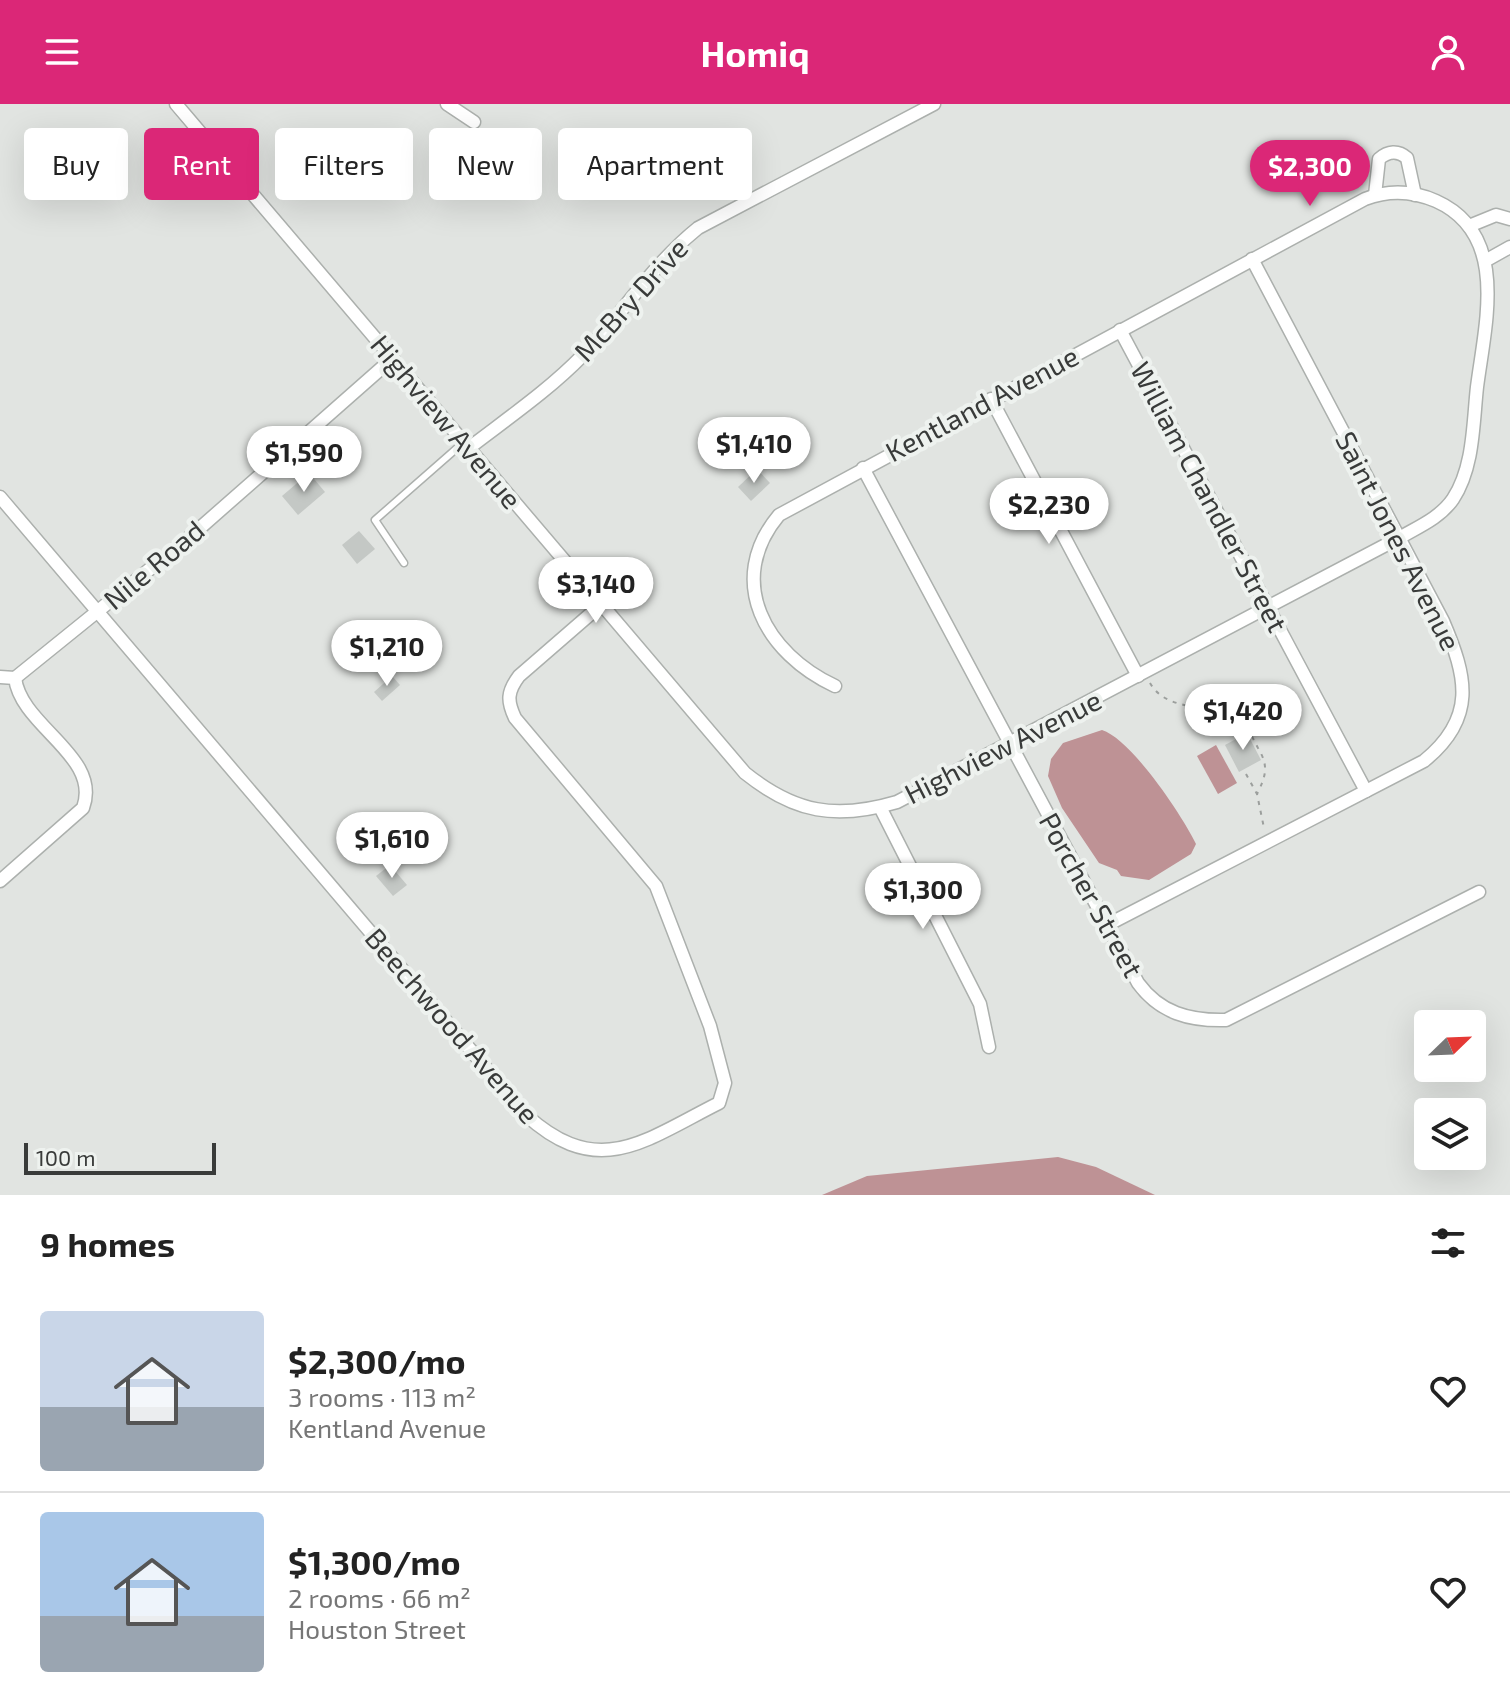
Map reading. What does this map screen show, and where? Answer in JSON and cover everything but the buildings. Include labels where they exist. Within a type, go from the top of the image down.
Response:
[{"type":"street","name":"Highview Avenue","points":[[176,104],[745,773],[769,792],[791,803],[836,813],[897,802],[1144,679]]},
{"type":"street","points":[[447,104],[474,122]]},
{"type":"street","name":"McBry Drive","points":[[466,445],[553,384],[584,354],[667,252],[698,228],[934,104]]},
{"type":"street","points":[[1375,195],[1379,159],[1385,153],[1394,153],[1407,158],[1415,195]]},
{"type":"street","name":"Kentland Avenue","points":[[835,686],[806,672],[768,628],[753,592],[755,552],[763,533],[779,515],[1375,195],[1415,195],[1453,210],[1469,226]]},
{"type":"street","points":[[991,399],[1144,679],[1268,607],[1431,520],[1451,502],[1465,472],[1488,298],[1485,261],[1469,226],[1496,215],[1510,219]]},
{"type":"street","points":[[1485,261],[1510,247]]},
{"type":"street","name":"Saint Jones Avenue","points":[[1107,925],[1424,761],[1452,731],[1463,700],[1463,682],[1455,651],[1252,259]]},
{"type":"street","name":"William Chandler Street","points":[[1120,330],[1366,791]]},
{"type":"street","name":"Nile Road","points":[[15,678],[192,535],[393,358]]},
{"type":"street","name":"Porcher Street","points":[[863,468],[1009,745],[1138,983],[1152,1002],[1184,1017],[1226,1020],[1479,892]]},
{"type":"street","name":"Beechwood Avenue","points":[[0,497],[526,1115],[549,1136],[569,1146],[602,1151],[633,1146],[719,1103],[725,1083],[710,1026],[656,886],[515,718],[508,703],[510,688],[519,676],[602,604]]},
{"type":"street","points":[[0,677],[15,678],[23,705],[83,776],[88,796],[83,808],[0,881]]},
{"type":"street","points":[[880,807],[980,1004],[989,1047]]},
{"type":"lane","points":[[404,563],[375,520],[466,445]]},
{"type":"path","points":[[1144,679],[1159,695],[1170,701],[1227,715],[1246,726],[1266,760],[1265,778],[1257,794]]},
{"type":"path","points":[[1246,774],[1257,794],[1264,828]]},
{"type":"shaded area","points":[[1102,730],[1114,736],[1141,762],[1196,844],[1191,854],[1149,880],[1121,876],[1117,870],[1099,863],[1062,808],[1048,776],[1051,759],[1063,743]]},
{"type":"shaded area","points":[[1216,745],[1237,783],[1218,794],[1197,756]]},
{"type":"shaded area","points":[[1058,1157],[1096,1167],[1155,1195],[822,1195],[867,1176]]}]
